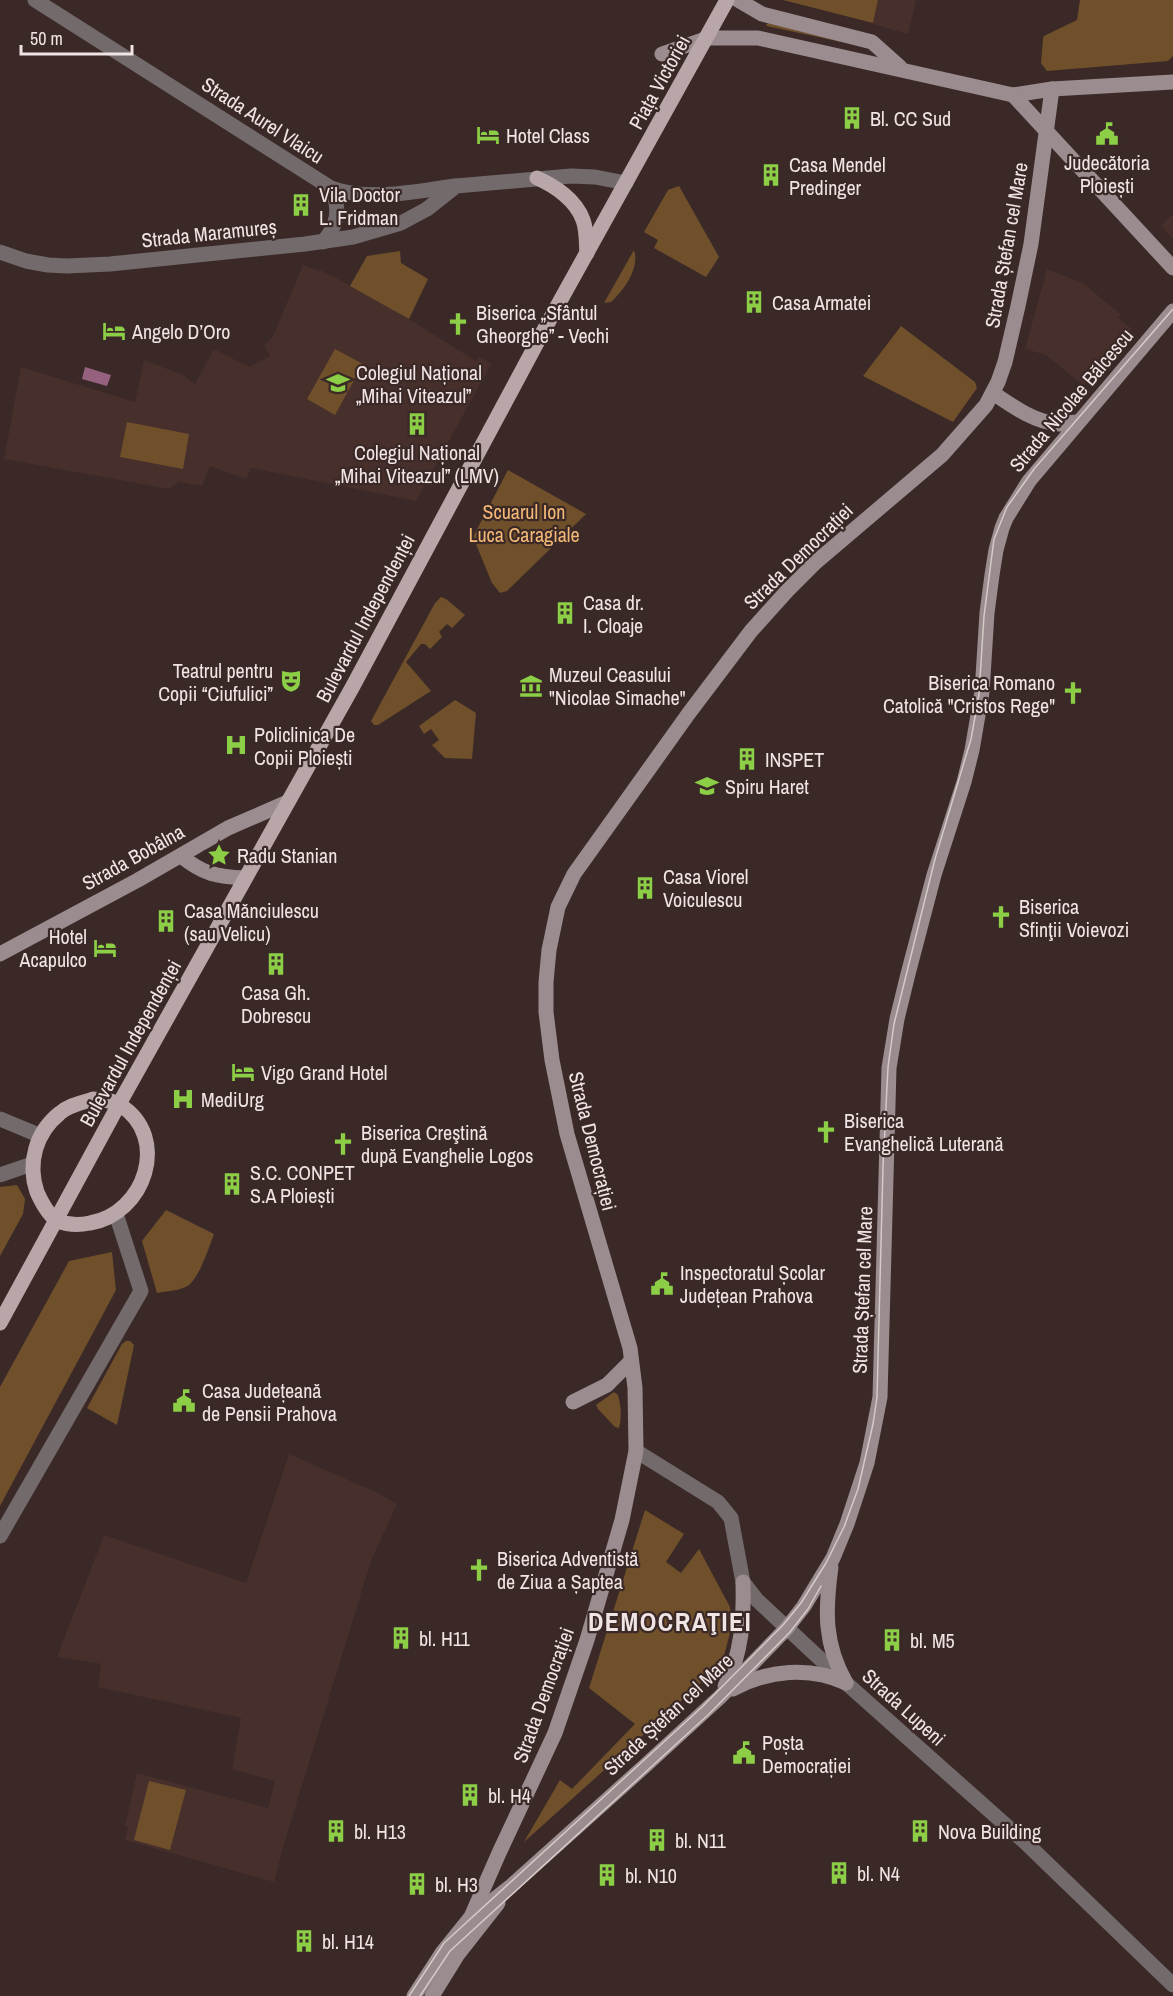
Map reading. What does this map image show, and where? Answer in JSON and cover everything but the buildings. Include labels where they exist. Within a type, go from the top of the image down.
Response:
[{"type":"main road","name":"Piața Victoriei","points":[[626,183],[727,0]]},
{"type":"main road","points":[[738,0],[762,14],[872,42],[902,69]]},
{"type":"main road","points":[[662,54],[708,38],[758,38],[1013,95],[1052,89],[1173,82]]},
{"type":"main road","name":"Strada Ștefan cel Mare","points":[[990,399],[1007,352],[1023,280],[1037,204],[1052,89]]},
{"type":"main road","points":[[1013,95],[1173,268]]},
{"type":"main road","points":[[537,178],[551,184],[580,213],[584,220],[587,253]]},
{"type":"main road","name":"Bulevardul Independenței","points":[[0,1323],[626,183]]},
{"type":"main road","name":"Strada Nicolae Bălcescu","points":[[1006,518],[1029,482],[1173,311]]},
{"type":"main road","points":[[990,399],[1042,420],[1059,424],[1078,422]]},
{"type":"main road","name":"Strada Democrației","points":[[414,1996],[442,1953],[471,1917],[555,1733],[571,1689],[622,1520],[636,1451],[635,1388],[630,1348],[567,1134],[552,1060],[546,1012],[546,982],[558,907],[574,874],[689,713],[752,631],[816,562],[942,454],[990,399]]},
{"type":"main road","name":"Strada Ștefan cel Mare","points":[[471,1917],[510,1887],[720,1696],[787,1628],[804,1606],[833,1558],[858,1494],[876,1425],[880,1397],[889,1068],[897,1018],[934,875],[972,750],[982,692],[987,613],[996,550],[1006,518]]},
{"type":"main road","name":"Strada Bobâlna","points":[[0,954],[228,828],[288,802]]},
{"type":"main road","points":[[181,856],[205,872],[219,877],[245,878]]},
{"type":"main road","points":[[93,1099],[119,1104],[138,1123],[144,1137],[147,1152],[146,1167],[140,1186],[131,1201],[116,1214],[100,1222],[82,1225],[57,1220],[40,1198],[33,1176],[32,1164],[35,1147],[60,1113],[74,1105],[93,1099]]},
{"type":"main road","points":[[573,1402],[607,1385],[631,1361]]},
{"type":"main road","points":[[833,1558],[827,1600],[829,1641],[837,1666],[846,1683]]},
{"type":"main road","points":[[720,1696],[729,1679],[738,1652],[743,1620],[743,1582]]},
{"type":"main road","points":[[720,1696],[749,1682],[780,1673],[821,1674],[846,1683]]},
{"type":"main road","points":[[432,1996],[458,1954],[510,1887]]},
{"type":"street","name":"Strada Aurel Vlaicu","points":[[35,0],[331,188],[354,195],[375,196],[456,186]]},
{"type":"street","points":[[456,186],[537,178],[595,177],[626,183]]},
{"type":"street","name":"Strada Maramureș","points":[[0,252],[26,261],[67,266],[110,264],[323,242],[372,233],[401,223],[427,209],[456,186]]},
{"type":"street","points":[[323,242],[338,218],[338,208],[331,188]]},
{"type":"street","points":[[0,1119],[41,1136]]},
{"type":"street","points":[[0,1175],[32,1164]]},
{"type":"street","points":[[0,1536],[141,1291],[116,1214]]},
{"type":"street","name":"Strada Lupeni","points":[[636,1451],[709,1495],[725,1509],[731,1518],[743,1582],[757,1600],[846,1683],[1027,1844],[1173,1985]]},
{"type":"shaded area","points":[[878,0],[916,0],[908,34],[873,24]]},
{"type":"shaded area","points":[[1173,214],[1173,239],[1161,226]]},
{"type":"shaded area","name":"Colegiul Național „Mihai Viteazul”","points":[[303,265],[338,279],[409,319],[476,361],[479,356],[491,364],[416,501],[251,468],[246,479],[210,466],[202,486],[179,482],[169,489],[4,459],[21,367],[135,402],[144,360],[183,375],[195,384],[214,349],[249,367],[270,356],[264,346],[273,336]]},
{"type":"shaded area","points":[[1047,269],[1083,283],[1121,315],[1118,318],[1132,329],[1084,386],[1046,355],[1025,349]]},
{"type":"shaded area","points":[[85,367],[111,375],[107,386],[82,379]]},
{"type":"shaded area","points":[[289,1454],[378,1493],[397,1504],[371,1561],[274,1882],[125,1840],[128,1827],[125,1826],[137,1773],[268,1808],[275,1781],[232,1769],[241,1718],[98,1687],[101,1664],[57,1657],[104,1535],[246,1583]]},
{"type":"green space","points":[[783,0],[878,0],[873,23]]},
{"type":"green space","points":[[1080,0],[1173,0],[1173,56],[1168,61],[1047,71],[1041,63],[1044,36],[1077,20]]},
{"type":"green space","points":[[766,24],[851,44],[767,26]]},
{"type":"green space","points":[[679,186],[719,257],[706,277],[654,248],[658,240],[644,232],[668,190]]},
{"type":"green space","points":[[634,250],[635,264],[630,278],[611,302],[604,303]]},
{"type":"green space","points":[[400,251],[401,263],[428,279],[409,319],[350,286],[367,256]]},
{"type":"green space","points":[[901,326],[975,382],[977,388],[953,422],[863,376]]},
{"type":"green space","points":[[335,349],[363,364],[335,415],[307,399]]},
{"type":"green space","points":[[127,422],[189,434],[183,469],[120,457]]},
{"type":"green space","name":"Scuarul Ion Luca Caragiale","points":[[508,470],[586,514],[507,591],[500,593],[492,583],[473,537]]},
{"type":"green space","points":[[441,597],[465,615],[452,628],[447,624],[439,632],[442,637],[430,649],[425,644],[421,644],[406,662],[431,691],[378,725],[374,725],[371,721],[435,603]]},
{"type":"green space","points":[[455,700],[476,713],[472,759],[445,758],[432,745],[439,740],[431,729],[424,734],[419,726]]},
{"type":"green space","points":[[17,1185],[25,1199],[23,1214],[0,1256],[0,1187]]},
{"type":"green space","points":[[166,1210],[214,1234],[193,1281],[178,1290],[157,1293],[142,1241]]},
{"type":"green space","points":[[112,1252],[116,1290],[0,1506],[0,1387],[69,1261]]},
{"type":"green space","points":[[126,1341],[134,1345],[117,1425],[87,1408],[122,1344]]},
{"type":"green space","points":[[614,1392],[618,1395],[620,1407],[619,1428],[615,1427],[596,1405]]},
{"type":"green space","points":[[645,1510],[684,1534],[666,1562],[681,1573],[699,1549],[730,1607],[732,1625],[723,1660],[700,1684],[524,1842],[560,1780],[572,1789],[635,1724],[589,1688]]},
{"type":"green space","points":[[149,1781],[186,1790],[170,1850],[134,1840]]},
{"type":"tram line","points":[[409,1996],[444,1943],[702,1707],[783,1625],[801,1603],[826,1563],[844,1527],[858,1489],[877,1397],[883,1167],[888,1067],[894,1024],[935,859],[971,739],[979,694],[984,616],[994,539],[1007,507],[1034,469],[1173,309]]},
{"type":"tram line","points":[[420,1996],[450,1951],[708,1715],[790,1632],[808,1609],[821,1586]]},
{"type":"place","name":"Bl. CC Sud","points":[[852,118]]},
{"type":"place","name":"Judecătoria Ploiești","points":[[1107,134]]},
{"type":"place","name":"Hotel Class","points":[[488,135]]},
{"type":"place","name":"Casa Mendel Predinger","points":[[771,175]]},
{"type":"place","name":"Vila Doctor L. Fridman","points":[[301,205]]},
{"type":"place","name":"Casa Armatei","points":[[754,302]]},
{"type":"place","name":"Biserica „Sfântul Gheorghe” - Vechi","points":[[458,324]]},
{"type":"place","name":"Angelo D’Oro","points":[[114,331]]},
{"type":"place","name":"Colegiul Național „Mihai Viteazul”","points":[[338,383]]},
{"type":"place","name":"Colegiul Național „Mihai Viteazul” (LMV)","points":[[417,424]]},
{"type":"place","name":"Casa dr. I. Cloaje","points":[[565,613]]},
{"type":"place","name":"Teatrul pentru Copii “Ciufulici”","points":[[291,681]]},
{"type":"place","name":"Muzeul Ceasului \"Nicolae Simache\"","points":[[531,686]]},
{"type":"place","name":"Biserica Romano Catolică \"Cristos Rege\"","points":[[1073,693]]},
{"type":"place","name":"Policlinica De Copii Ploiești","points":[[236,745]]},
{"type":"place","name":"INSPET","points":[[747,759]]},
{"type":"place","name":"Spiru Haret","points":[[707,786]]},
{"type":"place","name":"Radu Stanian","points":[[219,855]]},
{"type":"place","name":"Casa Viorel Voiculescu","points":[[645,888]]},
{"type":"place","name":"Biserica Sfinţii Voievozi","points":[[1001,917]]},
{"type":"place","name":"Casa Mănciulescu (sau Velicu)","points":[[166,921]]},
{"type":"place","name":"Hotel Acapulco","points":[[105,948]]},
{"type":"place","name":"Casa Gh. Dobrescu","points":[[276,964]]},
{"type":"place","name":"Vigo Grand Hotel","points":[[243,1072]]},
{"type":"place","name":"MediUrg","points":[[183,1099]]},
{"type":"place","name":"Biserica Evanghelică Luterană","points":[[826,1132]]},
{"type":"place","name":"Biserica Creştină după Evanghelie Logos","points":[[343,1144]]},
{"type":"place","name":"S.C. CONPET S.A Ploiești","points":[[232,1184]]},
{"type":"place","name":"Inspectoratul Școlar Județean Prahova","points":[[662,1284]]},
{"type":"place","name":"Casa Județeană de Pensii Prahova","points":[[184,1401]]},
{"type":"place","name":"Biserica Adventistă de Ziua a Șaptea","points":[[479,1570]]},
{"type":"place","name":"bl. H11","points":[[401,1638]]},
{"type":"place","name":"bl. M5","points":[[892,1640]]},
{"type":"place","name":"Poșta Democrației","points":[[744,1753]]},
{"type":"place","name":"bl. H4","points":[[470,1795]]},
{"type":"place","name":"bl. H13","points":[[336,1831]]},
{"type":"place","name":"Nova Building","points":[[920,1831]]},
{"type":"place","name":"bl. N11","points":[[657,1840]]},
{"type":"place","name":"bl. N4","points":[[839,1873]]},
{"type":"place","name":"bl. N10","points":[[607,1875]]},
{"type":"place","name":"bl. H3","points":[[417,1884]]},
{"type":"place","name":"bl. H14","points":[[304,1941]]},
{"type":"district","name":"DEMOCRAŢIEI","points":[[670,1621]]}]
